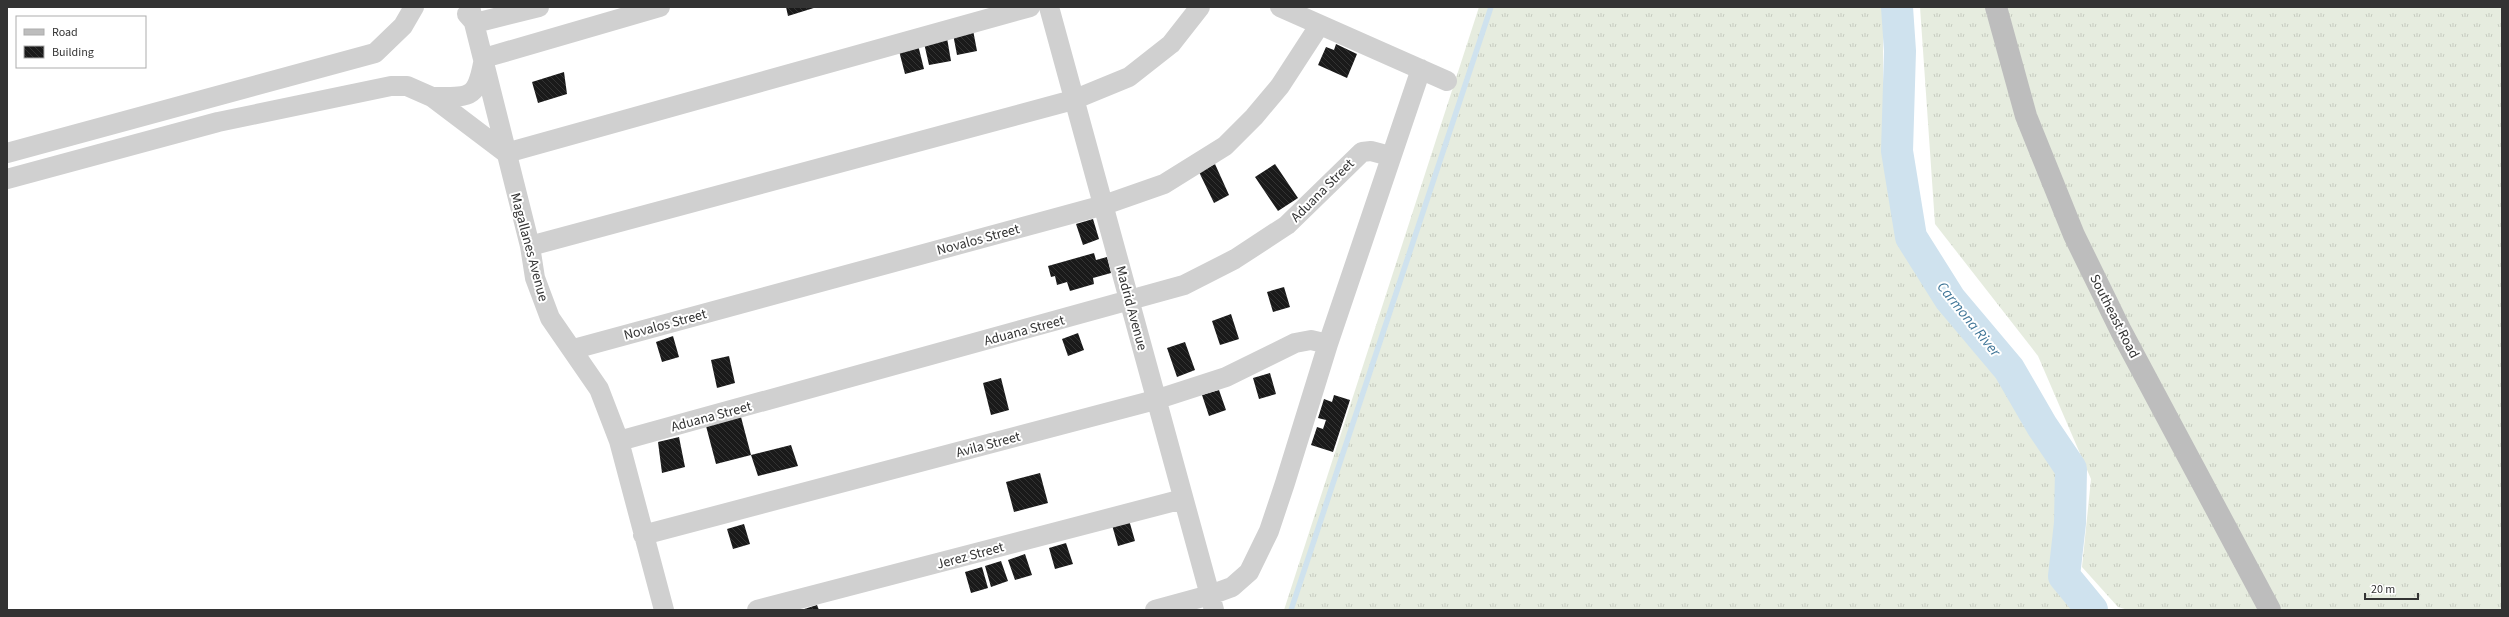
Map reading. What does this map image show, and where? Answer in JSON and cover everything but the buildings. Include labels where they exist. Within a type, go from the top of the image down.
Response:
[{"type":"street","points":[[7,153],[375,53],[403,26],[414,7]]},
{"type":"street","points":[[460,7],[473,15],[539,7]]},
{"type":"street","points":[[432,97],[460,97],[474,90],[480,82],[484,58],[660,7]]},
{"type":"street","points":[[7,179],[218,122],[391,86],[407,86],[432,97],[506,153],[1030,7]]},
{"type":"street","name":"Madrid Avenue","points":[[1049,7],[1073,100],[1104,205],[1155,400],[1212,603]]},
{"type":"street","points":[[530,246],[1073,100],[1129,77],[1171,44],[1200,7]]},
{"type":"street","points":[[1280,7],[1319,26],[1447,81]]},
{"type":"street","name":"Southeast Road","points":[[1996,7],[2026,116],[2074,235],[2122,331],[2270,610]]},
{"type":"street","name":"Magallanes Avenue","points":[[473,15],[530,246],[535,278],[550,318],[574,349],[599,389],[619,441],[664,610]]},
{"type":"street","name":"Novalos Street","points":[[574,349],[1104,205],[1164,184],[1225,146],[1254,117],[1280,86],[1319,26]]},
{"type":"street","points":[[1155,610],[1212,603],[1249,572],[1269,531],[1328,344],[1390,156],[1421,69]]},
{"type":"street","name":"Aduana Street","points":[[619,441],[1130,302],[1184,285],[1235,259],[1287,225],[1362,152],[1370,151],[1390,156]]},
{"type":"street","name":"Avila Street","points":[[643,535],[1155,400],[1226,377],[1295,343],[1311,340],[1328,344]]},
{"type":"street","name":"Jerez Street","points":[[757,610],[1183,499]]},
{"type":"green space","points":[[1479,7],[1883,7],[1883,137],[1897,226],[1936,298],[1994,366],[2060,472],[2055,580],[2076,610],[1284,610]]},
{"type":"green space","points":[[1920,7],[2502,7],[2502,610],[2128,610],[2118,607],[2082,567],[2091,479],[2038,356],[1935,224]]},
{"type":"waterway","points":[[1291,610],[1491,7]]},
{"type":"waterway","name":"Carmona River","points":[[1897,7],[1900,51],[1897,151],[1911,237],[1950,299],[2009,369],[2042,426],[2071,469],[2070,523],[2064,576],[2092,610]]}]
